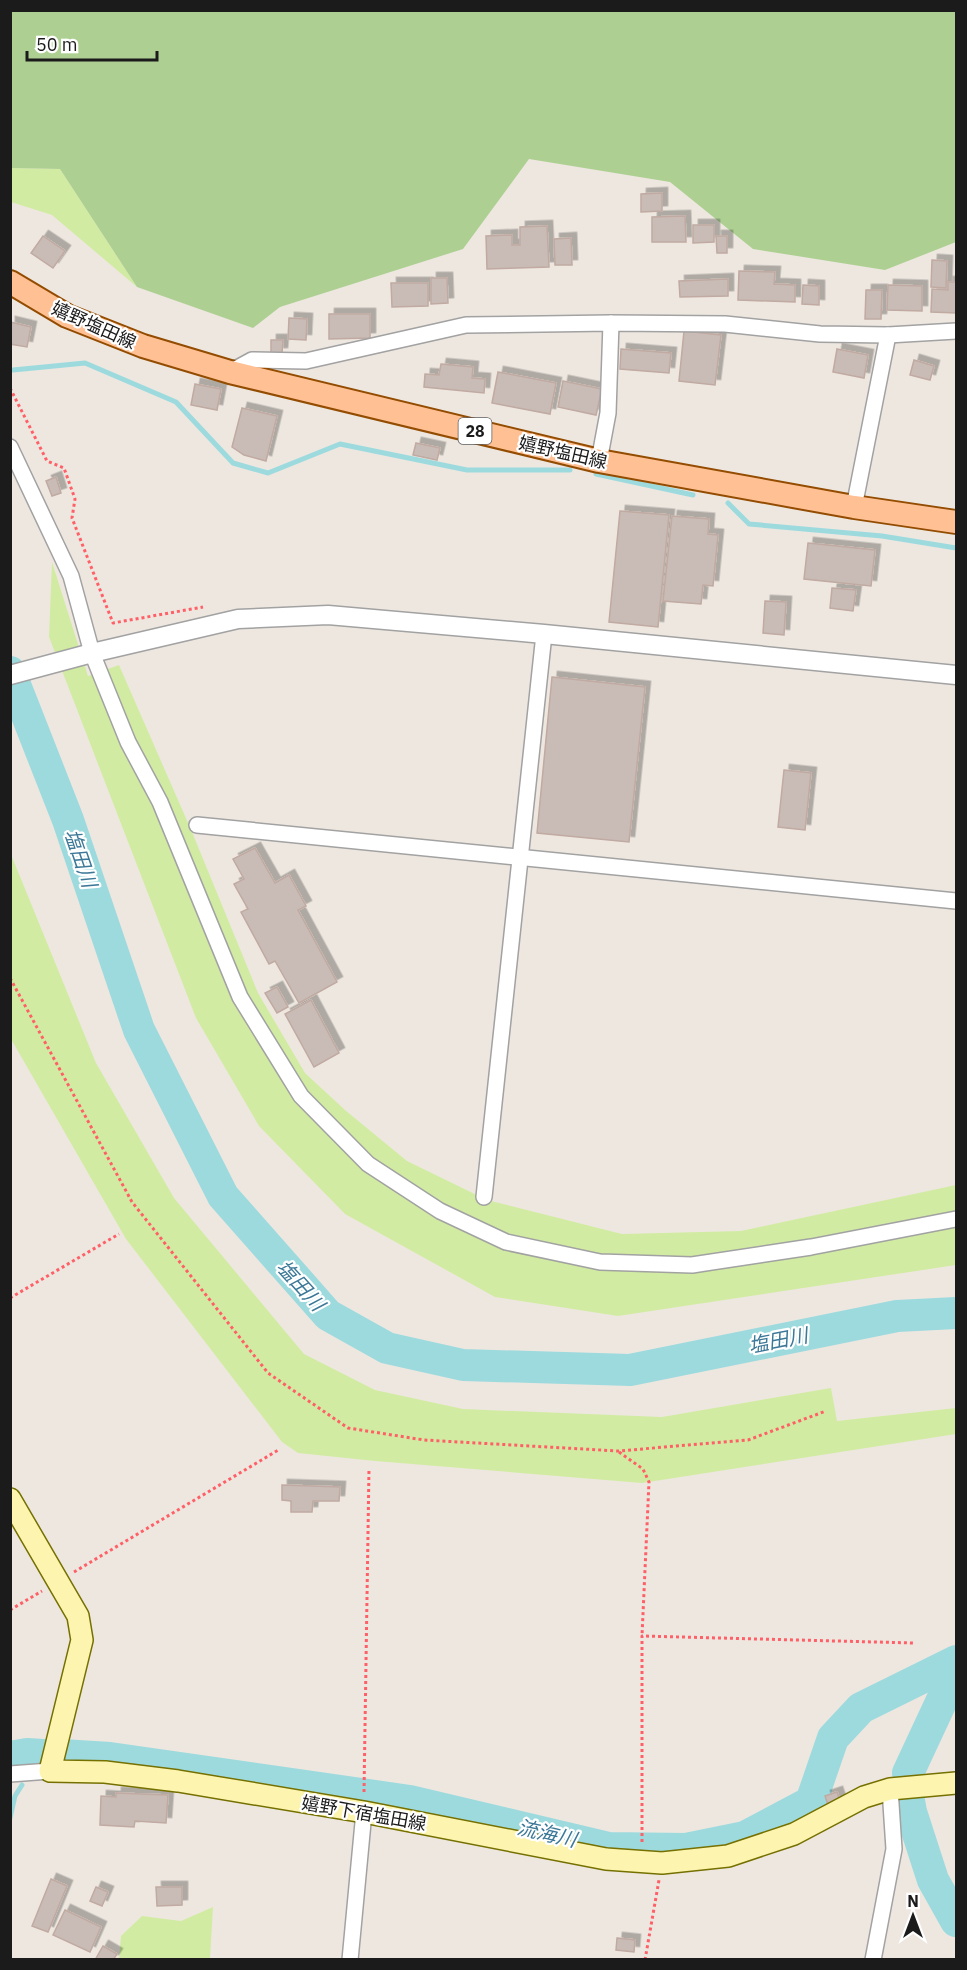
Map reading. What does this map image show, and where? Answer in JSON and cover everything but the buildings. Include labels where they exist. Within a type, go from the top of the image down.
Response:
[{"type":"main road","name":"嬉野塩田線","points":[[10,282],[67,316],[143,346],[230,372],[599,461],[854,507],[957,522]]},
{"type":"main road","points":[[10,1499],[78,1616],[81,1640],[50,1771]]},
{"type":"main road","name":"嬉野下宿塩田線","points":[[50,1771],[105,1772],[178,1781],[364,1812],[606,1859],[662,1863],[729,1856],[794,1834],[864,1797],[890,1789],[957,1783]]},
{"type":"street","points":[[599,461],[608,413],[611,323]]},
{"type":"street","points":[[230,372],[252,360],[306,361],[466,325],[725,324],[820,334],[957,331]]},
{"type":"street","points":[[854,507],[888,334]]},
{"type":"street","points":[[10,447],[70,576],[92,654],[128,742],[160,802],[240,997],[300,1096],[368,1164],[440,1211],[506,1242],[600,1262],[692,1265],[811,1247],[957,1219]]},
{"type":"street","points":[[10,675],[238,619],[328,615],[957,675]]},
{"type":"street","points":[[484,1197],[544,634]]},
{"type":"street","points":[[197,825],[957,901]]},
{"type":"street","points":[[10,1774],[50,1771]]},
{"type":"street","points":[[873,1959],[894,1849],[890,1789]]},
{"type":"street","points":[[350,1959],[364,1812]]},
{"type":"path","points":[[10,388],[47,461],[64,468],[75,499],[72,518],[112,623],[214,606]]},
{"type":"path","points":[[10,978],[132,1202],[268,1373],[348,1428],[424,1440],[618,1451],[748,1440],[826,1411]]},
{"type":"path","points":[[10,1298],[119,1234]]},
{"type":"path","points":[[10,1610],[280,1449]]},
{"type":"path","points":[[618,1451],[643,1469],[649,1482],[642,1636],[642,1837]]},
{"type":"path","points":[[364,1782],[369,1468]]},
{"type":"path","points":[[642,1636],[914,1643]]},
{"type":"path","points":[[645,1959],[662,1863]]},
{"type":"green space","points":[[11,10],[956,11],[956,242],[885,270],[753,249],[670,182],[529,159],[463,249],[280,307],[253,328],[137,287],[60,169],[11,168]]},
{"type":"green space","points":[[11,168],[60,169],[137,287],[52,215],[11,202]]},
{"type":"green space","points":[[52,562],[88,676],[119,665],[192,832],[258,993],[305,1073],[345,1110],[407,1161],[487,1200],[622,1234],[741,1231],[956,1185],[956,1265],[618,1316],[495,1297],[345,1214],[259,1126],[196,1018],[49,637]]},
{"type":"green space","points":[[10,852],[96,1063],[174,1198],[304,1354],[375,1390],[463,1409],[662,1417],[831,1388],[837,1421],[956,1408],[956,1434],[642,1483],[298,1453],[282,1442],[126,1239],[11,1039]]},
{"type":"green space","points":[[213,1907],[210,1959],[119,1959],[121,1936],[142,1916],[181,1921]]},
{"type":"waterway","points":[[13,370],[85,363],[176,402],[233,463],[268,473],[340,444],[467,470],[570,470]]},
{"type":"waterway","points":[[596,474],[693,495]]},
{"type":"waterway","points":[[728,503],[749,524],[882,536],[956,548]]},
{"type":"waterway","name":"塩田川","points":[[10,672],[68,820],[139,1030],[223,1196],[328,1315],[387,1348],[463,1365],[630,1370],[897,1316],[956,1313]]},
{"type":"waterway","name":"流海川","points":[[62,1755],[110,1758],[410,1801],[609,1848],[686,1849],[745,1837],[811,1802],[833,1738],[861,1708],[956,1661]]},
{"type":"waterway","points":[[908,1773],[956,1670]]},
{"type":"waterway","name":"流海川","points":[[10,1751],[27,1754]]},
{"type":"waterway","name":"流海川","points":[[10,1757],[27,1754],[43,1755]]},
{"type":"waterway","points":[[10,1818],[15,1796],[22,1785]]},
{"type":"waterway","points":[[908,1795],[911,1812],[933,1880],[956,1921]]}]
